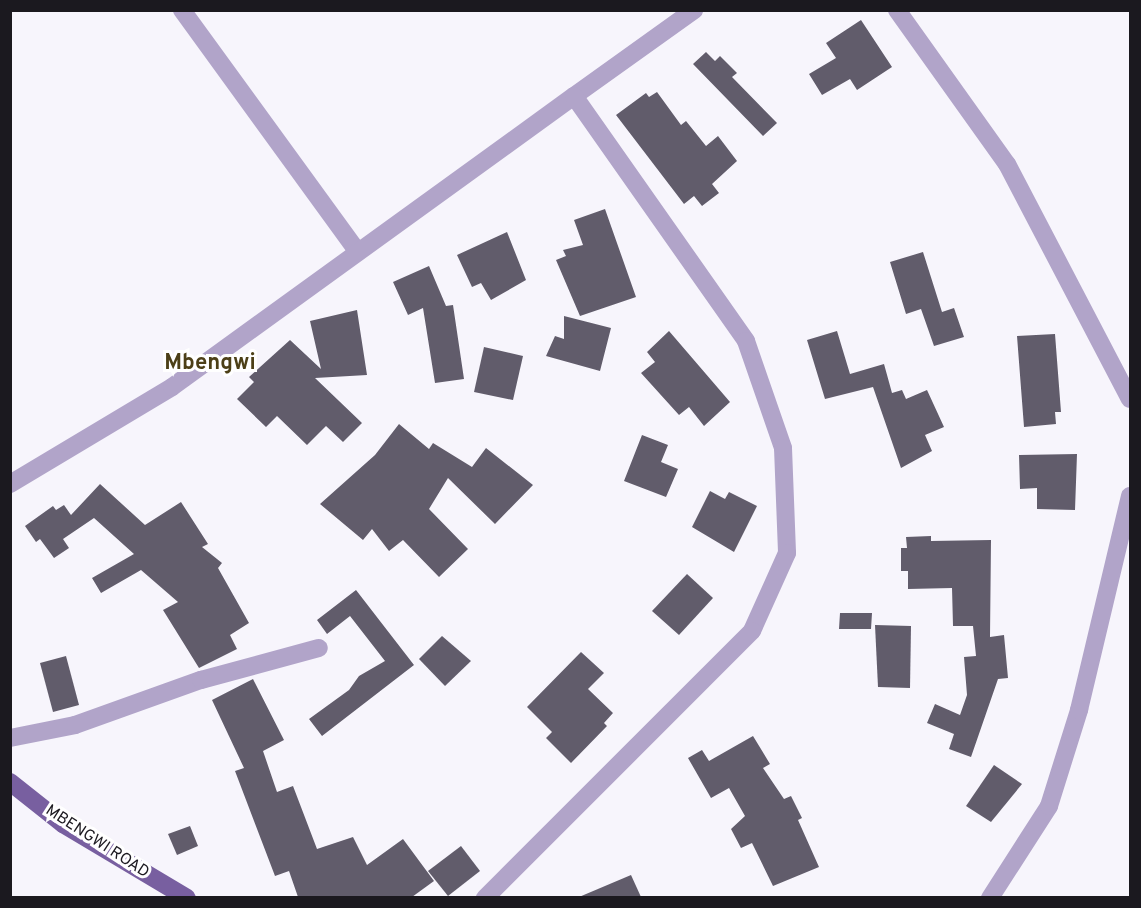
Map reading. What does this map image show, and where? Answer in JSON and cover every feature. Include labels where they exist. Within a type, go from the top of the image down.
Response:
[{"type":"main road","name":"MBENGWI ROAD","points":[[10,782],[63,824],[183,897]]},
{"type":"street","points":[[182,10],[358,252]]},
{"type":"street","points":[[10,484],[172,387],[694,10]]},
{"type":"street","points":[[897,10],[1007,164],[1131,399]]},
{"type":"street","points":[[485,897],[752,631],[787,553],[783,448],[746,341],[574,96]]},
{"type":"street","points":[[990,897],[1049,807],[1079,710],[1131,496]]},
{"type":"street","points":[[10,738],[75,724],[201,680],[319,648]]},
{"type":"building","points":[[861,20],[892,67],[857,90],[850,79],[822,95],[809,74],[836,58],[826,43]]},
{"type":"building","points":[[706,52],[715,61],[720,56],[737,73],[732,77],[777,123],[763,136],[693,64]]},
{"type":"building","points":[[657,92],[681,125],[686,121],[706,146],[718,136],[737,161],[712,184],[719,193],[702,206],[694,196],[684,204],[616,115],[646,93],[649,97]]},
{"type":"building","points":[[605,209],[636,297],[580,316],[556,260],[566,256],[563,250],[583,245],[574,220]]},
{"type":"building","points":[[507,232],[526,280],[491,300],[481,283],[472,287],[457,255]]},
{"type":"building","points":[[923,252],[942,312],[954,308],[964,337],[934,346],[921,309],[906,314],[890,262]]},
{"type":"building","points":[[429,266],[446,306],[453,305],[464,379],[435,383],[423,308],[408,315],[393,282]]},
{"type":"building","points":[[357,310],[367,375],[315,378],[362,423],[343,442],[326,426],[307,445],[277,416],[266,427],[237,399],[254,382],[249,377],[290,340],[321,369],[310,321]]},
{"type":"building","points":[[564,316],[611,328],[600,371],[546,356],[555,336],[564,339]]},
{"type":"building","points":[[669,331],[730,402],[704,426],[689,407],[679,415],[641,373],[655,362],[647,352]]},
{"type":"building","points":[[837,331],[850,374],[884,364],[892,393],[902,390],[906,399],[927,390],[944,427],[925,435],[932,451],[901,468],[873,387],[825,399],[807,340]]},
{"type":"building","points":[[1055,334],[1061,412],[1055,412],[1056,424],[1024,427],[1017,336]]},
{"type":"building","points":[[484,347],[523,356],[513,400],[474,392]]},
{"type":"building","points":[[399,424],[429,449],[433,443],[472,467],[486,448],[533,485],[495,524],[448,478],[429,509],[468,549],[439,577],[403,540],[389,551],[372,529],[363,540],[320,504],[375,455]]},
{"type":"building","points":[[642,435],[668,445],[661,462],[678,469],[666,497],[624,481]]},
{"type":"building","points":[[1077,454],[1075,510],[1037,509],[1037,488],[1020,489],[1019,455]]},
{"type":"building","points":[[100,484],[145,525],[181,502],[208,544],[202,547],[222,563],[218,568],[249,623],[230,635],[237,649],[199,668],[163,610],[178,602],[141,570],[101,593],[92,578],[134,554],[94,518],[63,539],[69,548],[54,558],[40,539],[36,542],[25,526],[53,506],[56,510],[64,505],[71,515]]},
{"type":"building","points":[[710,491],[725,499],[729,492],[757,506],[734,552],[692,527]]},
{"type":"building","points":[[931,536],[931,541],[991,540],[990,637],[1004,635],[1008,678],[998,679],[971,757],[949,749],[954,734],[927,723],[935,704],[960,715],[967,695],[964,657],[976,656],[973,626],[953,626],[952,588],[908,589],[908,571],[901,571],[901,548],[907,548],[906,537]]},
{"type":"building","points":[[687,574],[713,598],[679,635],[652,611]]},
{"type":"building","points":[[356,590],[414,665],[322,736],[309,719],[349,690],[359,676],[385,661],[350,616],[327,634],[317,620]]},
{"type":"building","points":[[840,613],[872,613],[871,629],[839,629]]},
{"type":"building","points":[[875,625],[911,626],[910,688],[878,687]]},
{"type":"building","points":[[442,636],[471,661],[445,686],[419,659]]},
{"type":"building","points":[[581,652],[604,673],[588,689],[613,713],[604,723],[607,726],[571,763],[546,738],[552,732],[527,707]]},
{"type":"building","points":[[66,656],[79,705],[53,712],[40,663]]},
{"type":"building","points":[[253,679],[284,740],[263,751],[277,792],[293,786],[317,849],[353,837],[367,865],[403,839],[434,881],[412,897],[298,897],[289,871],[275,876],[235,771],[244,768],[212,700]]},
{"type":"building","points":[[753,736],[770,764],[763,768],[784,799],[791,796],[802,818],[798,820],[819,867],[773,886],[752,843],[741,848],[731,829],[745,816],[729,788],[711,798],[688,758],[702,750],[709,761]]},
{"type":"building","points":[[994,765],[1022,784],[991,822],[966,806]]},
{"type":"building","points":[[190,826],[198,846],[177,855],[168,834]]},
{"type":"building","points":[[461,846],[480,871],[448,896],[428,871]]},
{"type":"building","points":[[631,875],[641,897],[579,897]]},
{"type":"district","name":"Mbengwi","points":[[210,364]]}]
